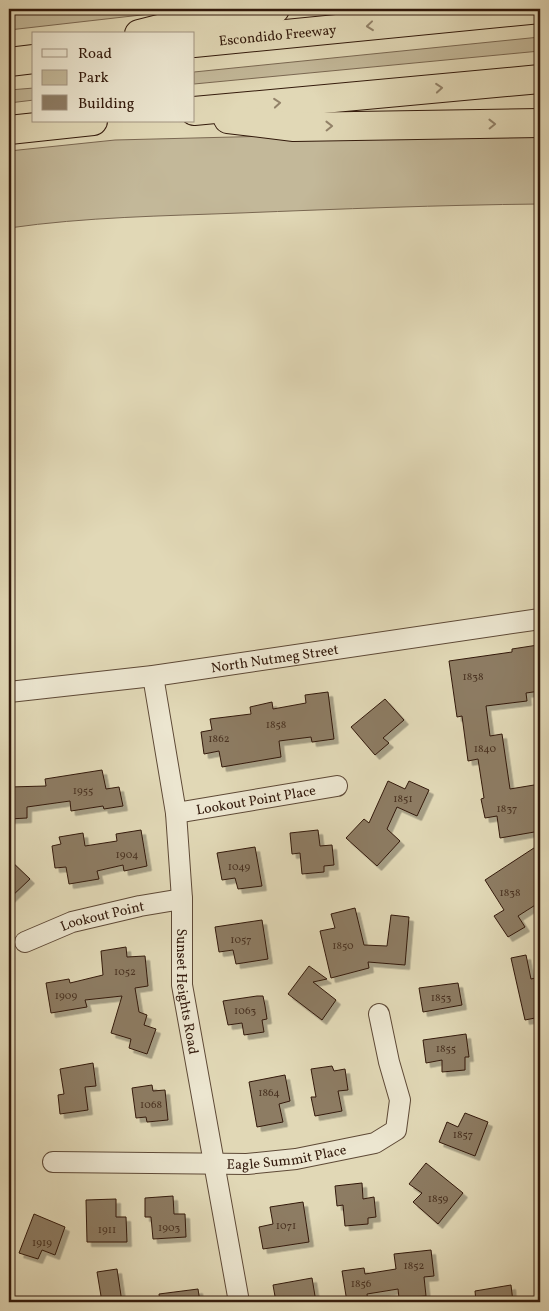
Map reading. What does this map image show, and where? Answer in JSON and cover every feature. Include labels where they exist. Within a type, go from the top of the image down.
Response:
[{"type":"highway","points":[[147,32],[222,13],[275,9]]},
{"type":"highway","name":"Escondido Freeway","points":[[195,43],[540,9]]},
{"type":"highway","points":[[9,62],[32,59]]},
{"type":"highway","points":[[195,111],[540,79]]},
{"type":"highway","points":[[195,116],[294,127],[540,123]]},
{"type":"highway","points":[[9,130],[84,122]]},
{"type":"street","name":"North Nutmeg Street","points":[[9,692],[153,676],[540,619]]},
{"type":"street","name":"Sunset Heights Road","points":[[153,676],[176,813],[182,899],[182,985],[238,1302]]},
{"type":"street","name":"Lookout Point Place","points":[[176,813],[337,786]]},
{"type":"street","name":"Lookout Point","points":[[25,942],[72,922],[140,906],[182,899]]},
{"type":"street","name":"Eagle Summit Place","points":[[53,1162],[247,1164],[296,1159],[375,1143],[396,1130],[400,1100],[389,1062],[379,1014]]},
{"type":"green space","points":[[9,9],[194,9],[9,30]]},
{"type":"green space","points":[[540,37],[540,51],[195,84],[195,72]]},
{"type":"green space","points":[[32,88],[32,100],[9,103],[9,90]]},
{"type":"green space","points":[[432,132],[540,133],[540,204],[390,207],[153,216],[66,221],[9,228],[9,151],[115,140]]},
{"type":"building","points":[[538,645],[540,691],[526,693],[527,701],[486,706],[490,736],[502,734],[510,789],[540,784],[540,831],[500,838],[497,816],[485,818],[481,799],[484,798],[478,759],[468,761],[462,716],[457,717],[449,661],[512,652],[512,649]]},
{"type":"building","points":[[328,692],[334,739],[312,742],[311,737],[279,741],[281,757],[222,767],[219,751],[204,754],[201,732],[212,730],[210,719],[251,714],[250,707],[272,702],[273,709],[306,703],[305,695]]},
{"type":"building","points":[[385,699],[404,720],[383,738],[389,743],[375,755],[351,727]]},
{"type":"building","points":[[102,770],[106,789],[119,787],[123,806],[104,809],[103,806],[71,811],[70,801],[27,807],[27,818],[9,819],[9,787],[46,786],[45,779]]},
{"type":"building","points":[[388,781],[405,789],[409,781],[429,790],[417,816],[397,807],[387,829],[400,841],[377,866],[346,838],[364,819],[369,823]]},
{"type":"building","points":[[141,830],[147,866],[124,871],[123,865],[97,871],[99,879],[69,884],[66,867],[55,868],[52,846],[61,844],[59,837],[83,833],[85,846],[117,841],[116,834]]},
{"type":"building","points":[[318,830],[320,846],[332,845],[334,865],[324,866],[324,872],[302,874],[300,853],[292,854],[290,833]]},
{"type":"building","points":[[540,844],[540,902],[518,916],[525,927],[508,937],[494,916],[504,910],[485,880]]},
{"type":"building","points":[[255,847],[262,886],[238,889],[235,878],[222,880],[217,853]]},
{"type":"building","points":[[9,859],[30,879],[9,899]]},
{"type":"building","points":[[355,908],[364,945],[387,946],[391,915],[409,917],[405,965],[368,962],[369,968],[331,978],[320,931],[335,928],[331,914]]},
{"type":"building","points":[[262,920],[268,959],[236,964],[233,950],[219,952],[215,927]]},
{"type":"building","points":[[126,947],[127,957],[145,956],[148,986],[135,988],[139,1012],[147,1015],[144,1025],[156,1029],[147,1054],[129,1048],[131,1039],[111,1033],[122,996],[85,1000],[87,1007],[51,1013],[46,983],[69,979],[70,983],[103,975],[101,951]]},
{"type":"building","points":[[526,955],[531,979],[540,977],[540,1017],[525,1020],[511,958]]},
{"type":"building","points":[[309,966],[327,979],[313,982],[336,1000],[322,1020],[288,994]]},
{"type":"building","points":[[458,983],[462,1005],[423,1012],[419,988]]},
{"type":"building","points":[[263,996],[265,1006],[267,1019],[262,1020],[264,1032],[244,1035],[242,1023],[228,1025],[223,1001]]},
{"type":"building","points":[[466,1034],[469,1057],[465,1057],[465,1070],[442,1072],[442,1060],[426,1063],[423,1040]]},
{"type":"building","points":[[93,1063],[96,1086],[85,1087],[88,1110],[60,1114],[58,1095],[64,1094],[60,1069]]},
{"type":"building","points":[[332,1066],[334,1071],[345,1069],[348,1090],[338,1091],[342,1111],[315,1116],[311,1097],[316,1097],[311,1069]]},
{"type":"building","points":[[285,1075],[290,1101],[279,1104],[283,1122],[257,1127],[249,1082]]},
{"type":"building","points":[[152,1085],[153,1091],[165,1090],[168,1120],[147,1122],[146,1117],[136,1118],[132,1088]]},
{"type":"building","points":[[465,1113],[488,1122],[475,1156],[439,1142],[447,1122],[458,1127]]},
{"type":"building","points":[[426,1163],[463,1193],[438,1224],[413,1202],[422,1193],[409,1184]]},
{"type":"building","points":[[362,1183],[363,1199],[374,1197],[376,1217],[368,1218],[368,1224],[345,1226],[343,1205],[337,1206],[335,1186]]},
{"type":"building","points":[[173,1196],[174,1214],[185,1214],[186,1237],[153,1239],[151,1217],[145,1217],[145,1198]]},
{"type":"building","points":[[116,1199],[116,1217],[126,1217],[127,1242],[87,1242],[86,1200]]},
{"type":"building","points":[[303,1202],[309,1242],[263,1249],[259,1227],[273,1224],[270,1207]]},
{"type":"building","points":[[34,1214],[65,1227],[55,1255],[42,1250],[38,1259],[19,1253]]},
{"type":"building","points":[[431,1250],[434,1276],[424,1277],[426,1296],[399,1298],[398,1289],[367,1294],[368,1302],[347,1302],[342,1271],[364,1268],[365,1274],[396,1269],[394,1254]]},
{"type":"building","points":[[117,1269],[122,1302],[102,1302],[97,1272]]},
{"type":"building","points":[[312,1278],[316,1302],[276,1302],[273,1285]]},
{"type":"building","points":[[511,1285],[513,1302],[476,1302],[475,1291]]},
{"type":"building","points":[[198,1289],[200,1302],[160,1302],[159,1294]]}]
